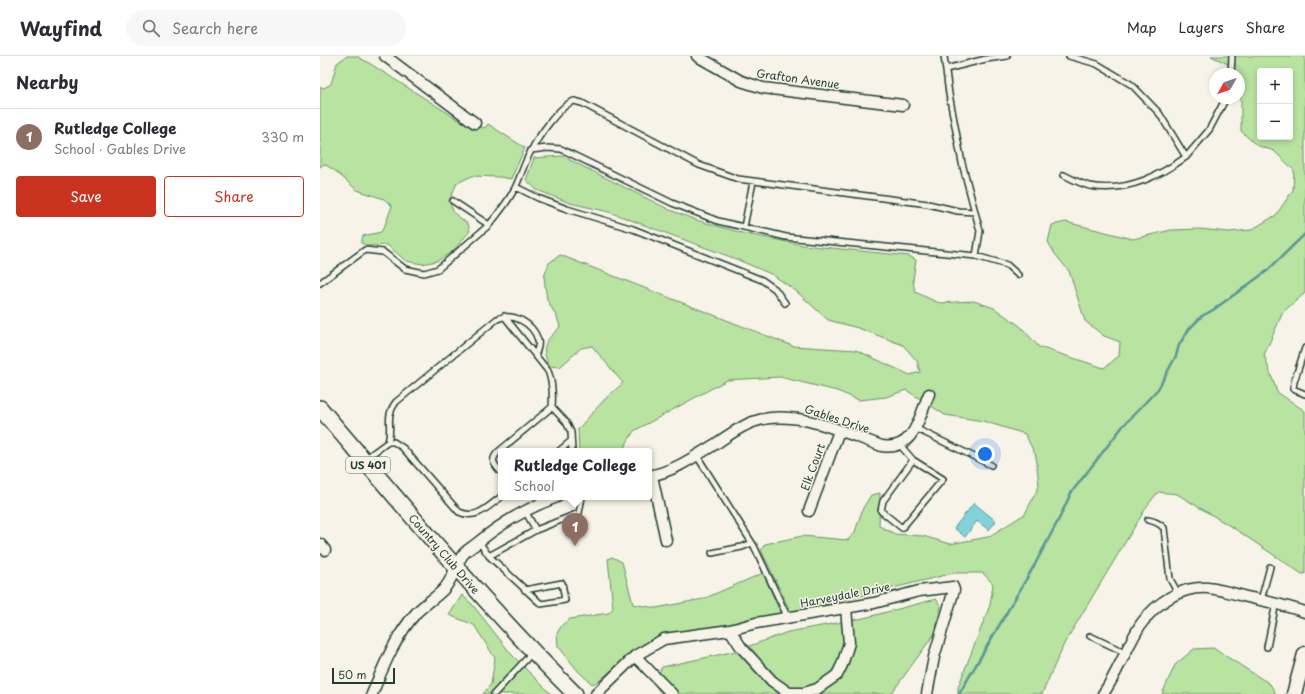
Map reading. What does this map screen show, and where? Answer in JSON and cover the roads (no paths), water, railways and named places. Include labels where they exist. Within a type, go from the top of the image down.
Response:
[{"type":"main road","name":"Country Club Drive","points":[[320,408],[456,569],[532,652],[575,694]]},
{"type":"main road","points":[[1294,694],[1305,654]]},
{"type":"street","points":[[385,56],[475,123]]},
{"type":"street","name":"Grafton Avenue","points":[[697,56],[741,81],[763,88],[903,105]]},
{"type":"street","points":[[900,445],[909,438],[915,428],[929,394]]},
{"type":"street","name":"Gables Drive","points":[[652,476],[681,466],[744,426],[766,418],[800,418],[882,446],[889,447],[900,445]]},
{"type":"street","name":"Elk Court","points":[[809,512],[839,431]]},
{"type":"street","points":[[652,480],[666,540]]},
{"type":"street","points":[[372,694],[386,660],[403,630],[418,612],[444,590],[463,555],[507,521],[549,500]]},
{"type":"street","name":"Harveydale Drive","points":[[596,694],[636,656],[664,639],[730,630],[756,623],[874,603],[919,591],[953,587],[954,590],[934,657],[927,694]]},
{"type":"street","points":[[1104,694],[1142,624],[1166,598],[1178,593],[1192,589],[1208,588],[1276,603],[1305,612]]},
{"type":"street","points":[[730,630],[741,647],[772,681],[789,693],[804,693],[817,689],[838,675],[849,643],[846,608]]},
{"type":"street","points":[[636,656],[672,694]]},
{"type":"lane","points":[[944,56],[962,163],[980,231],[976,256]]},
{"type":"lane","points":[[946,69],[986,59],[1007,56]]},
{"type":"lane","points":[[1069,56],[1097,64],[1132,85],[1159,113],[1186,157]]},
{"type":"lane","points":[[1231,68],[1232,56]]},
{"type":"lane","points":[[320,283],[365,250],[383,252],[405,269],[424,274],[438,269],[489,225],[505,206],[516,187],[531,150],[560,110],[574,101],[582,103],[699,165],[729,176],[753,182],[928,204],[958,211],[975,212]]},
{"type":"lane","points":[[1064,175],[1089,186],[1105,187],[1122,186],[1141,182],[1158,176],[1186,157],[1209,130],[1223,104]]},
{"type":"lane","points":[[531,150],[547,148],[561,149],[672,203],[718,221],[786,237],[976,256],[1007,265],[1018,275]]},
{"type":"lane","points":[[744,227],[753,182]]},
{"type":"lane","points":[[516,187],[567,210],[633,229],[762,280],[775,289],[785,303]]},
{"type":"lane","points":[[453,201],[489,225]]},
{"type":"lane","points":[[388,442],[388,415],[396,402],[497,319],[504,316],[514,317],[527,324],[536,334],[539,341],[535,355]]},
{"type":"lane","points":[[504,316],[548,371],[552,381],[552,407],[566,422],[571,432],[572,448]]},
{"type":"lane","points":[[1305,348],[1294,382],[1293,390],[1305,394]]},
{"type":"lane","points":[[503,448],[552,407]]},
{"type":"lane","points":[[915,428],[991,465]]},
{"type":"lane","points":[[563,448],[571,441]]},
{"type":"lane","points":[[364,460],[388,442],[394,442],[403,448],[459,512],[466,515],[475,515],[498,499]]},
{"type":"lane","points":[[900,445],[913,460],[943,479],[902,528],[881,511],[881,507],[913,460]]},
{"type":"lane","points":[[498,452],[493,457],[494,463],[498,468]]},
{"type":"lane","points":[[697,456],[752,543],[788,618]]},
{"type":"lane","points":[[489,556],[536,530],[579,513],[581,500]]},
{"type":"lane","points":[[525,511],[536,530]]},
{"type":"lane","points":[[1148,520],[1160,524],[1164,528],[1170,579],[1178,593]]},
{"type":"lane","points":[[479,542],[489,556],[525,590],[541,604],[565,600],[562,583],[525,590]]},
{"type":"lane","points":[[712,553],[742,547],[752,543]]},
{"type":"lane","points":[[1261,600],[1270,567]]},
{"type":"lane","points":[[1267,647],[1276,603]]},
{"type":"lane","points":[[1090,636],[1126,653]]},
{"type":"lane","points":[[494,694],[532,652]]},
{"type":"water","points":[[974,503],[996,521],[989,530],[977,521],[965,537],[954,528]]},
{"type":"waterway","points":[[959,694],[1034,566],[1071,493],[1123,426],[1158,389],[1176,356],[1179,345],[1189,329],[1202,316],[1213,310],[1267,271],[1305,234]]},
{"type":"place","name":"Rutledge College","points":[[575,546]]}]
